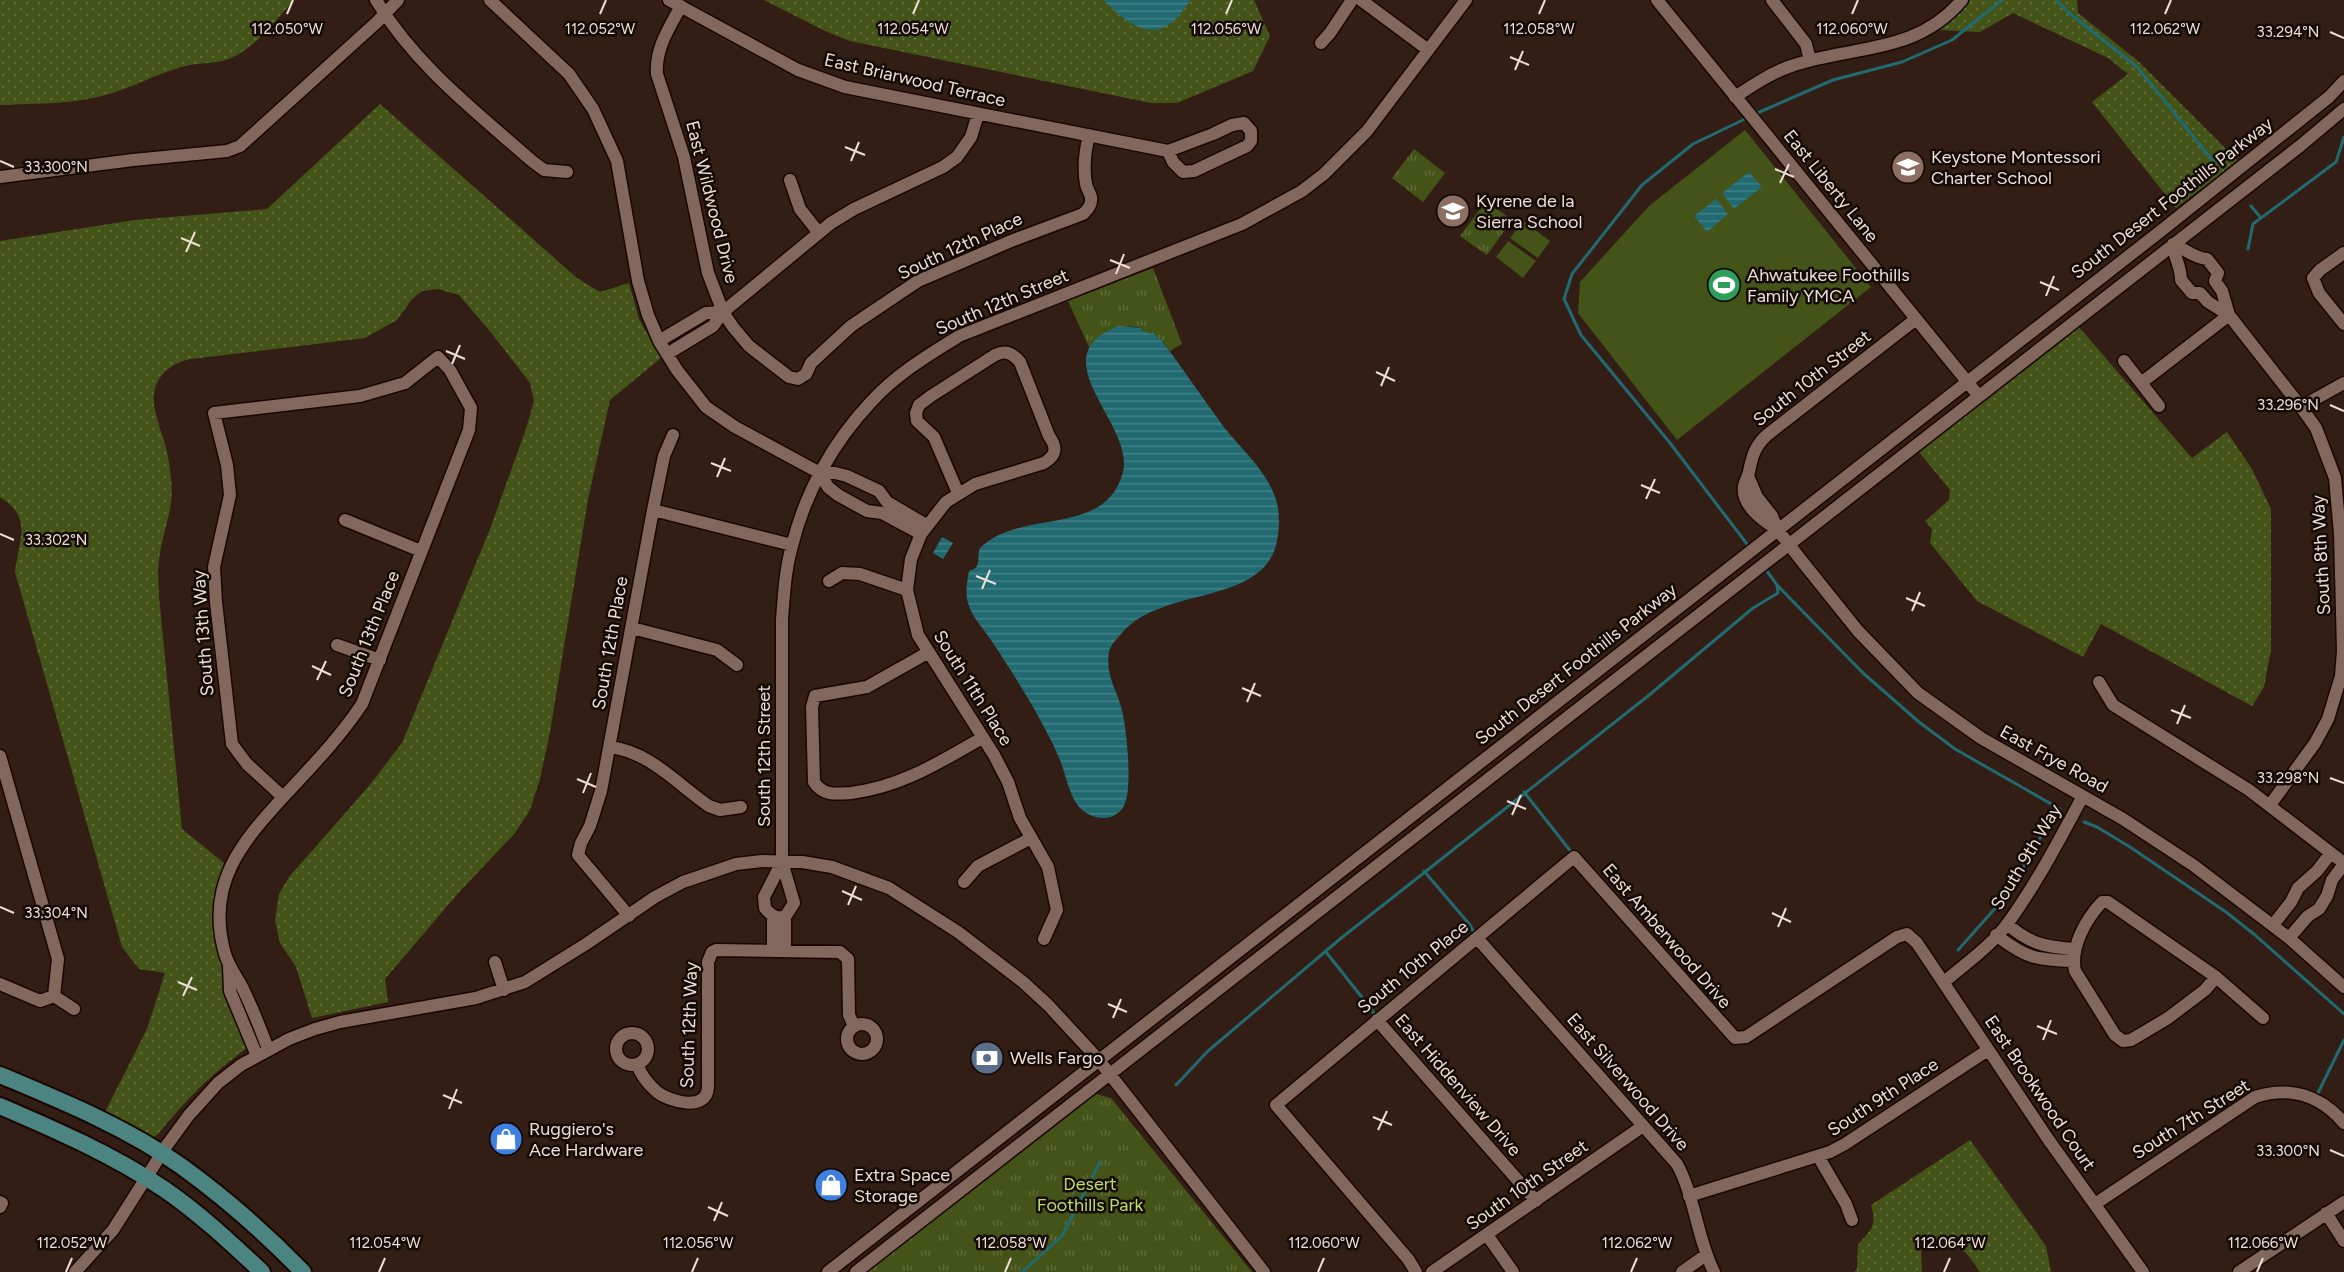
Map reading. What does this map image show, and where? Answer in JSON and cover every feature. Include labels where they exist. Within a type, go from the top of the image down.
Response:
[{"type":"main road","points":[[0,1075],[66,1103],[135,1138],[180,1165],[225,1201],[303,1272]]},
{"type":"main road","points":[[0,1107],[89,1146],[164,1189],[212,1226],[262,1272]]},
{"type":"street","points":[[376,0],[408,47],[429,69],[531,161],[544,170],[567,172]]},
{"type":"street","points":[[0,177],[226,151],[240,146],[398,0]]},
{"type":"street","points":[[1321,43],[1352,0]]},
{"type":"street","points":[[1361,0],[1427,50]]},
{"type":"street","name":"South 12th Street","points":[[779,950],[779,916],[794,903],[782,862],[782,619],[785,583],[792,545],[820,473],[841,438],[872,400],[921,360],[959,336],[1242,224],[1302,191],[1356,144],[1466,0]]},
{"type":"street","name":"East Liberty Lane","points":[[1657,0],[1978,395]]},
{"type":"street","points":[[1772,0],[1806,44],[1810,60]]},
{"type":"street","points":[[1738,100],[1778,71],[1810,60],[1886,45],[1935,27],[1962,0]]},
{"type":"street","points":[[491,1],[569,74],[598,118],[617,161],[638,281],[659,341],[706,406],[735,427],[820,473],[835,473],[879,492],[887,502],[924,530]]},
{"type":"street","name":"East Wildwood Drive","points":[[675,3],[657,63],[663,93],[675,123],[684,157],[708,273],[723,312],[733,327],[750,346],[789,377],[798,379]]},
{"type":"street","name":"East Briarwood Terrace","points":[[675,3],[798,70],[845,87],[1168,151]]},
{"type":"street","name":"South Desert Foothills Parkway","points":[[828,1272],[2329,97],[2344,81]]},
{"type":"street","name":"South Desert Foothills Parkway","points":[[856,1272],[1767,559],[2300,146],[2344,109]]},
{"type":"street","points":[[667,354],[713,326],[723,312],[819,232],[854,209],[942,167],[957,157],[971,137],[978,114]]},
{"type":"street","points":[[1244,123],[1251,131],[1251,141],[1247,146],[1194,171],[1183,172],[1173,162],[1168,151],[1232,125],[1244,123]]},
{"type":"street","name":"South 12th Place","points":[[798,379],[806,374],[811,363],[851,326],[918,281],[1000,245],[1083,214],[1090,207],[1092,198],[1086,186],[1085,171],[1085,151],[1089,135]]},
{"type":"street","points":[[790,180],[800,209],[819,232]]},
{"type":"street","name":"South 8th Way","points":[[2229,315],[2222,291],[2215,281],[2218,273],[2207,259],[2199,258],[2187,249],[2173,244],[2174,257],[2178,262],[2181,280],[2192,293],[2200,293],[2208,302],[2229,315],[2316,428],[2335,478],[2342,525],[2343,651],[2335,700],[2328,719],[2315,742],[2270,805]]},
{"type":"street","points":[[2344,253],[2320,270],[2313,278],[2319,293],[2344,324]]},
{"type":"street","points":[[2181,273],[2199,258]]},
{"type":"street","points":[[2200,293],[2215,281]]},
{"type":"street","points":[[659,341],[706,313],[723,312]]},
{"type":"street","points":[[2141,383],[2229,315]]},
{"type":"street","name":"South 10th Street","points":[[1748,476],[1755,448],[1759,443],[1916,319]]},
{"type":"street","points":[[692,321],[700,335]]},
{"type":"street","name":"South 11th Place","points":[[958,493],[934,437],[917,421],[916,413],[919,405],[995,355],[1003,351],[1012,354],[1020,362],[1049,436],[1055,445],[1055,453],[1044,463],[975,484],[946,502],[924,530],[911,560],[907,590],[918,635],[945,674],[994,755],[1008,782],[1020,818],[1048,867],[1057,910],[1044,939]]},
{"type":"street","name":"South 13th Place","points":[[214,413],[372,393],[405,383],[438,357],[450,370],[471,408],[469,430],[362,704],[346,729],[244,841],[226,875],[219,919],[225,954],[229,966],[246,995],[268,1049]]},
{"type":"street","points":[[2124,361],[2159,406]]},
{"type":"street","points":[[2301,407],[2344,383]]},
{"type":"street","name":"South 13th Way","points":[[214,413],[227,465],[230,495],[214,567],[232,744],[247,764],[283,797]]},
{"type":"street","name":"South 12th Place","points":[[629,916],[578,855],[598,800],[610,747],[653,510],[664,456],[673,435]]},
{"type":"street","points":[[820,473],[828,487],[854,504],[867,511],[882,513],[924,530]]},
{"type":"street","name":"East Frye Road","points":[[1748,476],[1753,500],[1773,516],[1777,529],[1858,631],[1918,693],[1981,738],[2163,845],[2273,925],[2344,987]]},
{"type":"street","points":[[854,504],[864,485]]},
{"type":"street","points":[[653,510],[792,545]]},
{"type":"street","points":[[345,520],[422,550]]},
{"type":"street","points":[[829,581],[842,573],[860,574],[907,590]]},
{"type":"street","points":[[632,628],[717,650],[737,665]]},
{"type":"street","points":[[337,645],[380,660]]},
{"type":"street","points":[[929,652],[867,687],[815,696],[812,707],[814,782],[819,790],[840,794],[891,786],[918,774],[982,738]]},
{"type":"street","points":[[2099,682],[2114,705],[2209,763],[2270,805],[2344,863],[2332,880],[2327,896],[2319,909],[2308,916],[2289,939]]},
{"type":"street","points":[[1537,716],[1550,731]]},
{"type":"street","points":[[610,747],[626,749],[645,758],[709,806],[720,810],[741,807]]},
{"type":"street","points":[[0,756],[5,791],[58,959],[54,996]]},
{"type":"street","name":"South 9th Way","points":[[1944,982],[1972,959],[2007,924],[2046,864],[2083,796]]},
{"type":"street","points":[[964,882],[978,866],[1031,837]]},
{"type":"street","points":[[2273,925],[2291,902],[2298,888],[2317,872],[2331,853]]},
{"type":"street","name":"South 10th Place","points":[[1416,1272],[1276,1105],[1574,857]]},
{"type":"street","name":"East Amberwood Drive","points":[[1574,857],[1735,1038],[1746,1037],[1897,937],[1907,934]]},
{"type":"street","name":"South 12th Street","points":[[779,916],[765,908],[764,897],[782,862]]},
{"type":"street","points":[[75,1272],[113,1230],[161,1154],[202,1099],[241,1065],[268,1049],[315,1029],[340,1022],[476,998],[504,990],[542,973],[655,897],[683,882],[736,864],[802,862],[832,867],[889,888],[958,932],[1023,982],[1048,1005],[1098,1059],[1264,1272]]},
{"type":"street","points":[[2306,880],[2327,896]]},
{"type":"street","points":[[2216,977],[2205,990],[2168,1018],[2131,1040],[2123,1041],[2115,1035],[2075,971],[2074,955],[2094,910],[2102,902],[2108,902],[2216,977],[2263,1018]]},
{"type":"street","points":[[2291,902],[2308,916]]},
{"type":"street","points":[[2007,924],[2020,935],[2037,944],[2074,955]]},
{"type":"street","name":"East Brookwood Court","points":[[1907,934],[1917,943],[2048,1139],[2143,1272]]},
{"type":"street","points":[[1996,935],[2031,958],[2074,955]]},
{"type":"street","name":"East Silverwood Drive","points":[[1477,938],[1677,1164],[1684,1177],[1706,1255],[1714,1272]]},
{"type":"street","points":[[779,950],[833,951],[845,955],[849,967],[849,1015],[854,1026]]},
{"type":"street","name":"South 12th Way","points":[[637,1065],[640,1075],[657,1092],[667,1098],[687,1102],[702,1100],[708,1092],[708,963],[712,952],[779,950]]},
{"type":"street","points":[[495,962],[504,990]]},
{"type":"street","name":"South 13th Place","points":[[229,966],[230,992],[257,1056]]},
{"type":"street","points":[[0,984],[40,1001],[54,996]]},
{"type":"street","points":[[54,996],[74,1009]]},
{"type":"street","name":"East Hiddenview Drive","points":[[1377,1020],[1536,1202]]},
{"type":"street","name":"South 9th Place","points":[[1689,1197],[1818,1156],[1845,1144],[1988,1050]]},
{"type":"street","name":"South 7th Street","points":[[2095,1204],[2255,1097],[2272,1092],[2290,1092],[2315,1099],[2344,1123]]},
{"type":"street","name":"South 10th Street","points":[[1432,1272],[1643,1126]]},
{"type":"street","points":[[1818,1156],[1846,1204],[1852,1220]]},
{"type":"street","points":[[2239,1272],[2344,1202]]},
{"type":"street","points":[[2326,1214],[2344,1241]]},
{"type":"street","points":[[1487,1235],[1513,1272]]},
{"type":"street","points":[[1682,1272],[1706,1255]]},
{"type":"green space","points":[[0,0],[294,0],[257,40],[231,58],[181,67],[95,98],[55,103],[0,105]]},
{"type":"green space","points":[[764,0],[1254,0],[1270,36],[1253,71],[1177,103],[1151,103],[850,41]]},
{"type":"green space","points":[[1970,0],[2077,0],[2078,13],[2138,61],[2238,161],[2176,208],[2092,102],[2128,74],[2108,58],[2013,13],[1980,32],[1939,30]]},
{"type":"green space","points":[[380,104],[577,278],[600,292],[629,283],[639,319],[661,358],[610,400],[588,499],[550,732],[540,779],[530,810],[515,833],[460,891],[385,979],[388,1002],[312,1018],[296,967],[280,943],[275,920],[279,894],[289,877],[369,786],[402,743],[490,529],[525,432],[534,401],[530,383],[459,295],[438,289],[422,291],[412,299],[397,320],[365,338],[191,359],[180,362],[162,375],[156,385],[154,401],[168,455],[172,490],[158,565],[159,597],[182,829],[229,867],[220,905],[229,966],[259,1040],[205,1083],[152,1138],[104,1114],[147,1029],[165,973],[139,969],[122,947],[15,572],[21,539],[20,521],[17,513],[0,497],[0,241],[135,220],[267,209]]},
{"type":"green space","name":"Ahwatukee Foothills Family YMCA","points":[[1745,130],[1871,287],[1677,440],[1578,313],[1580,282],[1649,206]]},
{"type":"green space","points":[[1414,149],[1445,173],[1423,202],[1392,178]]},
{"type":"green space","points":[[1486,201],[1512,220],[1487,255],[1460,236]]},
{"type":"green space","points":[[1523,221],[1550,241],[1538,258],[1510,238]]},
{"type":"green space","points":[[1508,241],[1536,261],[1523,278],[1496,257]]},
{"type":"green space","points":[[1153,268],[1182,344],[1170,351],[1161,340],[1141,328],[1125,327],[1106,333],[1090,349],[1068,301]]},
{"type":"green space","points":[[2078,326],[2192,458],[2227,432],[2252,469],[2271,509],[2271,650],[2264,687],[2252,706],[2101,624],[2083,657],[1977,601],[1930,543],[1932,529],[1925,521],[1949,500],[1950,490],[1919,452]]},
{"type":"green space","name":"Desert Foothills Park","points":[[1096,1094],[1111,1098],[1252,1272],[866,1272]]},
{"type":"green space","points":[[1970,1140],[2046,1246],[2051,1272],[1980,1272],[1967,1254],[1949,1241],[1931,1242],[1921,1250],[1922,1272],[1854,1272],[1857,1269],[1858,1244],[1872,1227],[1871,1205]]},
{"type":"water","points":[[1104,0],[1190,0],[1180,15],[1170,24],[1159,29],[1148,30],[1127,20]]},
{"type":"water","points":[[1749,172],[1762,187],[1734,209],[1722,193]]},
{"type":"water","points":[[1716,199],[1728,214],[1707,232],[1694,216]]},
{"type":"water","points":[[1119,326],[1141,328],[1151,334],[1152,332],[1161,340],[1224,427],[1264,475],[1276,499],[1279,524],[1271,558],[1256,574],[1236,585],[1163,607],[1140,618],[1122,633],[1111,647],[1109,670],[1125,724],[1128,785],[1122,809],[1113,816],[1104,818],[1095,817],[1079,807],[1070,791],[1060,760],[1046,731],[1011,671],[972,614],[966,591],[969,571],[978,565],[980,548],[997,536],[1017,529],[1081,515],[1099,506],[1114,493],[1123,472],[1123,453],[1116,433],[1087,373],[1087,355],[1096,339]]},
{"type":"water","points":[[942,537],[953,543],[943,559],[933,553]]},
{"type":"waterway","points":[[1755,114],[1833,80],[1902,62],[1952,40],[2002,0]]},
{"type":"waterway","points":[[2056,0],[2137,67],[2213,161]]},
{"type":"waterway","points":[[1749,117],[1693,144],[1642,185],[1572,274],[1564,299],[1581,335],[1670,443],[1750,548]]},
{"type":"waterway","points":[[2248,249],[2253,224],[2336,162],[2344,137]]},
{"type":"waterway","points":[[2251,206],[2261,218]]},
{"type":"waterway","points":[[1176,1085],[1208,1051],[1340,939],[1648,696],[1753,608],[1778,593],[1777,585],[1764,567]]},
{"type":"waterway","points":[[1777,585],[1863,673],[1919,722],[1955,749],[2060,809]]},
{"type":"waterway","points":[[1524,792],[1572,853]]},
{"type":"waterway","points":[[2034,850],[2056,806]]},
{"type":"waterway","points":[[2084,822],[2097,827],[2130,847],[2226,912],[2344,1014]]},
{"type":"waterway","points":[[1958,950],[1999,904],[2028,860]]},
{"type":"waterway","points":[[1424,871],[1470,925],[1476,936]]},
{"type":"waterway","points":[[1326,952],[1376,1018]]},
{"type":"waterway","points":[[2316,1097],[2344,1040]]},
{"type":"waterway","points":[[1022,1272],[1062,1236],[1100,1162]]},
{"type":"place","name":"Keystone Montessori Charter School","points":[[1908,167]]},
{"type":"place","name":"Kyrene de la Sierra School","points":[[1453,211]]},
{"type":"place","name":"Ahwatukee Foothills Family YMCA","points":[[1724,285]]},
{"type":"place","name":"Wells Fargo","points":[[987,1058]]},
{"type":"place","name":"Ruggiero's Ace Hardware","points":[[506,1139]]},
{"type":"place","name":"Extra Space Storage","points":[[831,1185]]}]
